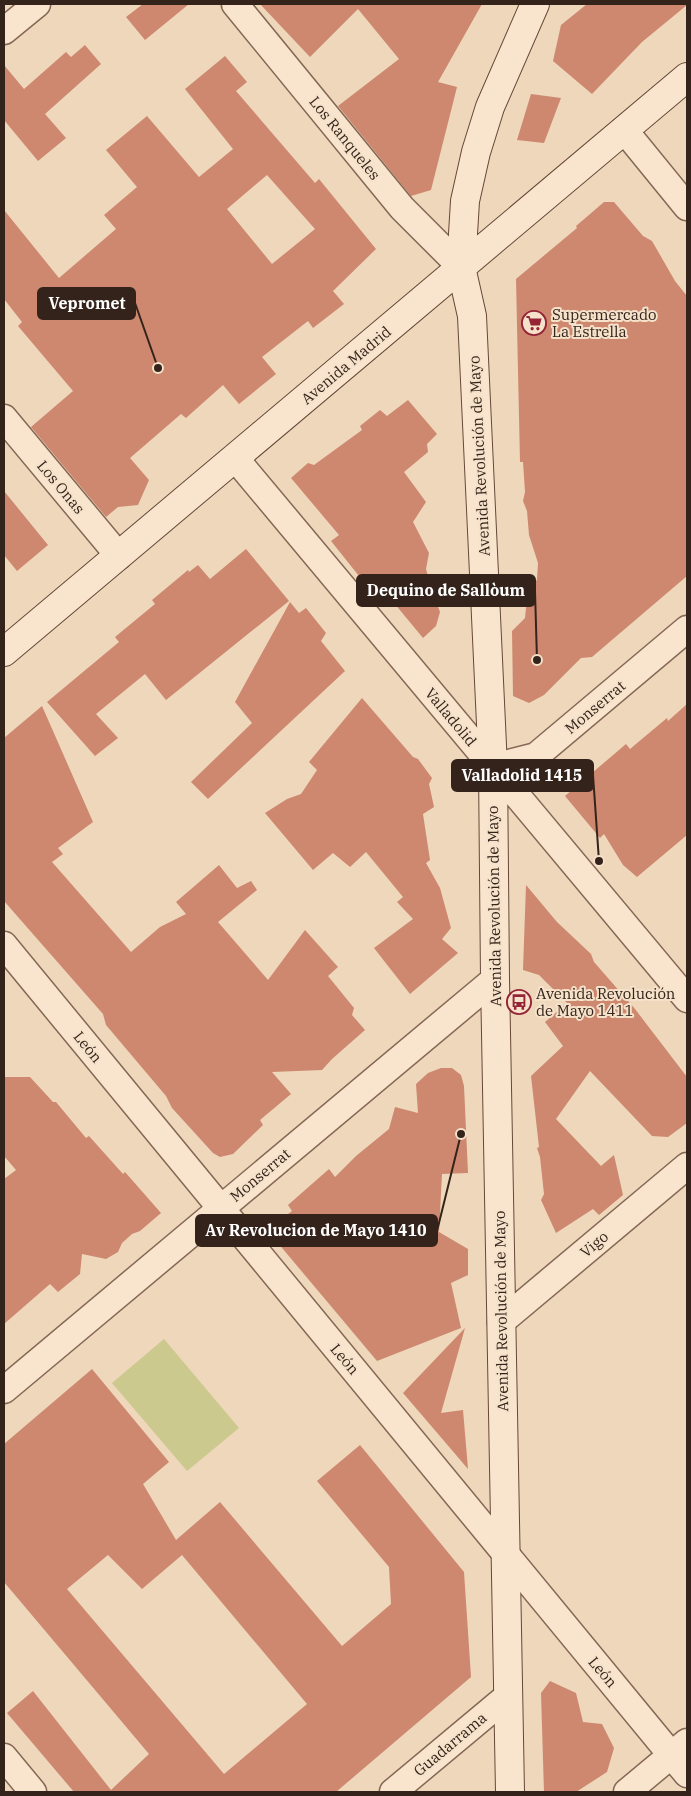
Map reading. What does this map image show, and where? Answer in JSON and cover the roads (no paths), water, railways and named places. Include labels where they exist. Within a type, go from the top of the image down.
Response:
[{"type":"main road","name":"Avenida Revolución de Mayo","points":[[510,1792],[494,979],[493,767],[472,316],[461,268],[465,201],[476,152],[490,107],[535,4]]},
{"type":"main road","name":"Avenida Madrid","points":[[4,652],[687,77]]},
{"type":"street","points":[[4,31],[37,4]]},
{"type":"street","name":"Los Ranqueles","points":[[234,4],[402,208],[461,268]]},
{"type":"street","points":[[625,131],[687,206]]},
{"type":"street","name":"Los Onas","points":[[4,418],[119,556]]},
{"type":"street","name":"Valladolid","points":[[235,458],[687,999]]},
{"type":"street","name":"Monserrat","points":[[493,767],[536,756],[687,629]]},
{"type":"street","name":"León","points":[[4,944],[505,1553],[682,1757]]},
{"type":"street","name":"Monserrat","points":[[4,1390],[494,979]]},
{"type":"street","name":"Vigo","points":[[501,1322],[687,1166]]},
{"type":"street","name":"Guadarrama","points":[[393,1792],[508,1696]]},
{"type":"street","points":[[627,1792],[682,1757]]},
{"type":"street","points":[[4,1758],[33,1792]]},
{"type":"place","name":"Supermercado La Estrella","points":[[534,323]]},
{"type":"place","name":"Vepromet","points":[[158,368]]},
{"type":"place","name":"Dequino de Sallòum","points":[[537,660]]},
{"type":"place","name":"Valladolid 1415","points":[[599,861]]},
{"type":"place","name":"Avenida Revolución de Mayo 1411","points":[[519,1002]]},
{"type":"place","name":"Av Revolucion de Mayo 1410","points":[[461,1134]]}]
